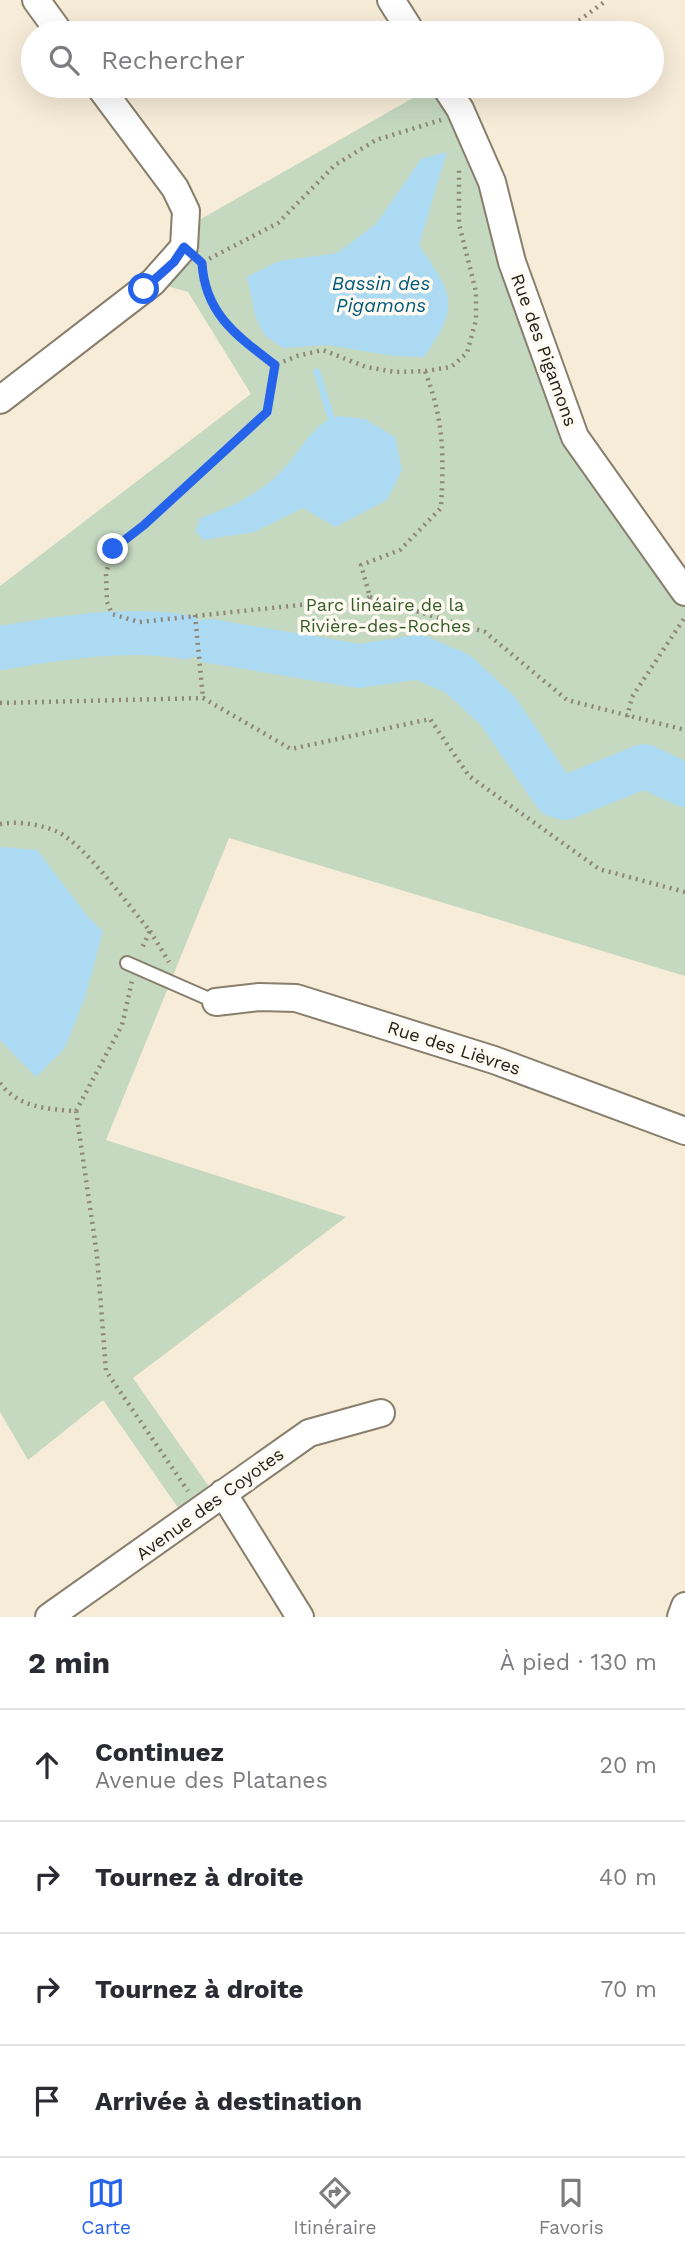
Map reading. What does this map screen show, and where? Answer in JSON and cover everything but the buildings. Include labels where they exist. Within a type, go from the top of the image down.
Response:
[{"type":"street","points":[[36,0],[51,21]]},
{"type":"street","points":[[391,0],[404,21]]},
{"type":"street","points":[[0,400],[153,282],[193,255],[186,211],[175,188],[108,98]]},
{"type":"street","name":"Rue des Pigamons","points":[[453,98],[492,182],[512,262],[575,437],[685,592]]},
{"type":"street","name":"Rue des Lièvres","points":[[216,1002],[258,997],[296,998],[494,1060],[685,1131]]},
{"type":"street","name":"Avenue des Coyotes","points":[[49,1617],[309,1433],[381,1413]]},
{"type":"street","points":[[223,1493],[300,1617]]},
{"type":"street","points":[[681,1617],[685,1606]]},
{"type":"lane","points":[[131,965],[216,1002]]},
{"type":"path","points":[[578,21],[607,0]]},
{"type":"path","points":[[275,365],[229,330],[203,288],[193,255],[278,223],[335,165],[376,141],[435,124],[460,109]]},
{"type":"path","points":[[275,365],[323,350],[366,367],[395,372],[425,371],[451,367],[467,353],[476,320],[476,292],[459,225],[458,187],[462,155],[475,143]]},
{"type":"path","points":[[275,365],[267,412],[144,525],[113,549],[106,573],[107,602],[112,614],[139,622],[337,601],[355,605],[370,597],[485,632],[567,700],[685,730]]},
{"type":"path","points":[[370,597],[361,565],[400,550],[441,508],[444,454],[439,410],[425,371]]},
{"type":"path","points":[[195,615],[204,698]]},
{"type":"path","points":[[627,716],[632,697],[685,617]]},
{"type":"path","points":[[0,703],[204,698],[291,749],[430,719],[469,776],[598,869],[685,892]]},
{"type":"path","points":[[0,824],[19,821],[60,832],[88,858],[150,931],[131,965],[122,1025],[76,1111],[97,1255],[106,1371],[202,1510]]},
{"type":"path","points":[[0,1083],[11,1098],[42,1108],[76,1111]]},
{"type":"green space","name":"Parc linéaire de la Rivière-des-Roches","points":[[413,98],[449,98],[575,437],[685,592],[685,976],[229,838],[106,1140],[346,1217],[133,1378],[217,1498],[188,1522],[103,1400],[28,1460],[0,1412],[0,586],[251,394],[188,292],[153,282],[187,227]]},
{"type":"water","name":"Bassin des Pigamons","points":[[447,152],[419,245],[445,288],[448,311],[444,324],[424,357],[395,356],[327,345],[283,348],[264,335],[255,315],[247,277],[279,261],[337,253],[376,224],[421,159]]},
{"type":"water","points":[[338,416],[365,419],[395,437],[402,470],[387,500],[335,527],[303,508],[254,532],[203,540],[196,531],[200,518],[225,509],[258,491],[288,464],[315,430]]},
{"type":"water","points":[[0,847],[37,850],[89,918],[103,931],[85,998],[65,1048],[36,1077],[0,1040]]},
{"type":"waterway","points":[[317,372],[331,418]]},
{"type":"waterway","points":[[0,648],[115,633],[185,637]]},
{"type":"waterway","points":[[210,641],[359,666],[419,657],[458,674],[498,711],[555,795],[565,798],[644,766],[685,785]]},
{"type":"route","points":[[113,549],[144,525],[267,412],[275,365],[229,330],[203,288],[202,263],[184,247],[174,262],[144,289]]}]
